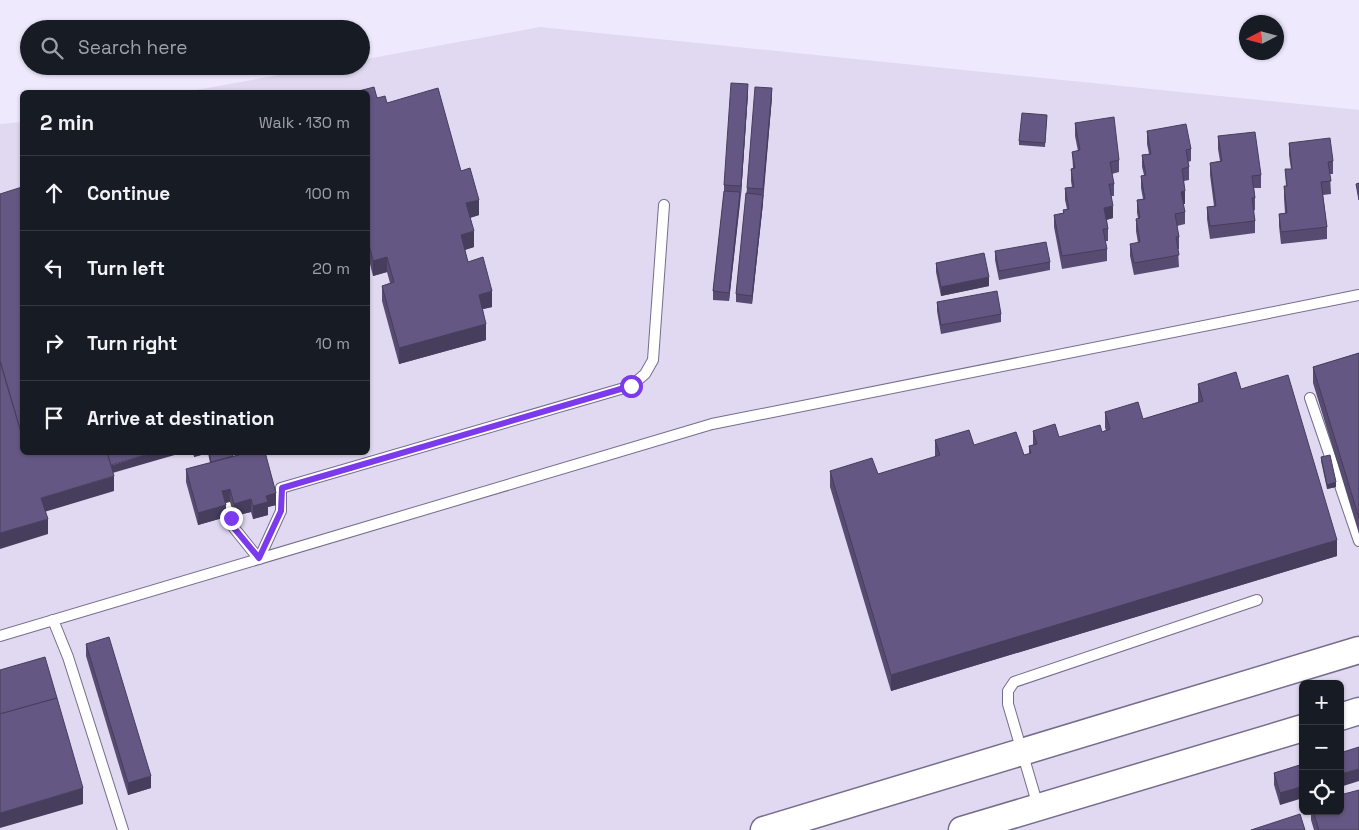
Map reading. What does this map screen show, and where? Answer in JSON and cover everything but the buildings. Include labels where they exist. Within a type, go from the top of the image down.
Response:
[{"type":"street","points":[[764,830],[1359,650]]},
{"type":"street","points":[[1344,716],[1359,711]]},
{"type":"street","points":[[962,830],[1299,729]]},
{"type":"lane","points":[[259,558],[281,511],[282,488],[631,386],[645,374],[654,360],[664,205]]},
{"type":"lane","points":[[0,636],[712,424],[1359,295]]},
{"type":"lane","points":[[1310,398],[1359,541]]},
{"type":"lane","points":[[227,502],[234,528],[259,558]]},
{"type":"lane","points":[[1038,807],[1008,704],[1008,691],[1014,682],[1257,600]]},
{"type":"lane","points":[[53,620],[68,657],[123,830]]},
{"type":"shaded area","points":[[540,27],[1359,110],[1359,830],[0,830],[0,124],[20,122],[20,455],[370,455],[370,90],[196,90],[279,75],[370,75],[370,58]]},
{"type":"route","points":[[231,518],[234,528],[259,558],[281,511],[280,498],[282,488],[631,386]]}]
